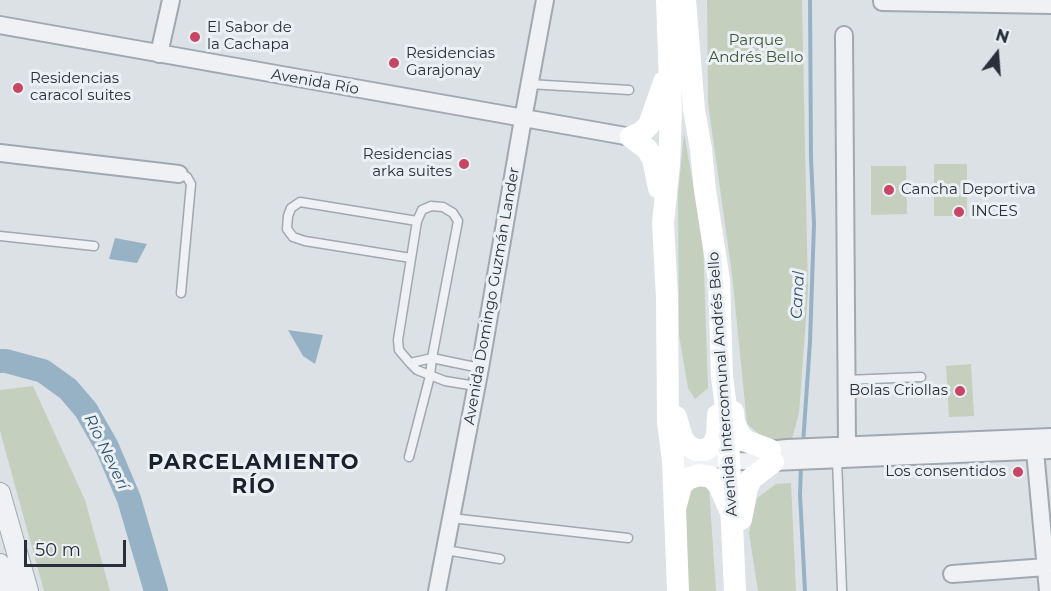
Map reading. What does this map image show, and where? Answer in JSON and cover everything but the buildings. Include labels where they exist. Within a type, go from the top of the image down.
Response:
[{"type":"main road","points":[[667,0],[670,129],[664,202],[668,422],[673,461],[678,591]]},
{"type":"main road","name":"Avenida Intercomunal Andrés Bello","points":[[685,0],[694,110],[719,280],[722,377],[730,459],[735,591]]},
{"type":"main road","points":[[631,137],[641,133],[649,125],[661,95],[669,60]]},
{"type":"main road","points":[[631,137],[647,149],[653,159],[664,202]]},
{"type":"main road","points":[[668,374],[682,438],[687,445],[696,450],[705,450],[713,445],[717,435],[722,377]]},
{"type":"main road","points":[[722,377],[729,387],[734,422],[740,435],[746,441],[780,455],[752,479],[747,488],[739,538],[733,546]]},
{"type":"main road","points":[[675,509],[681,486],[687,479],[699,475],[711,477],[719,485],[732,515]]},
{"type":"street","points":[[159,54],[171,0]]},
{"type":"street","name":"Avenida Domingo Guzmán Lander","points":[[437,591],[480,368],[529,84],[546,0]]},
{"type":"street","points":[[882,1],[1006,2],[1051,5]]},
{"type":"street","name":"Avenida Río","points":[[0,25],[631,137]]},
{"type":"street","points":[[837,452],[846,380],[844,35]]},
{"type":"street","points":[[0,153],[179,174]]},
{"type":"street","points":[[673,461],[730,459],[740,454],[780,455],[1043,444],[1048,591]]},
{"type":"street","points":[[0,493],[28,591]]},
{"type":"street","points":[[0,564],[8,591]]},
{"type":"street","points":[[952,574],[1046,567]]},
{"type":"lane","points":[[529,84],[629,90]]},
{"type":"lane","points":[[179,174],[187,177],[191,184],[180,293]]},
{"type":"lane","points":[[411,258],[305,241],[293,237],[287,229],[288,216],[291,208],[300,202],[417,221]]},
{"type":"lane","points":[[409,457],[430,376],[458,221],[453,213],[443,207],[431,206],[422,210],[417,221],[398,340],[399,350],[417,370],[430,376],[445,381],[476,386]]},
{"type":"lane","points":[[0,236],[94,246]]},
{"type":"lane","points":[[410,363],[432,358],[480,368]]},
{"type":"lane","points":[[846,380],[921,377]]},
{"type":"lane","points":[[837,452],[842,591]]},
{"type":"lane","points":[[451,518],[628,538]]},
{"type":"lane","points":[[445,550],[500,559]]},
{"type":"green space","name":"Parque Andrés Bello","points":[[707,0],[802,0],[808,291],[799,413],[792,439],[774,440],[759,434],[747,424],[732,274],[708,103]]},
{"type":"green space","points":[[684,133],[703,241],[708,388],[695,399],[688,388],[679,335],[678,195]]},
{"type":"green space","points":[[934,164],[967,164],[967,216],[934,216]]},
{"type":"green space","name":"Cancha Deportiva","points":[[871,166],[906,166],[907,214],[871,215]]},
{"type":"green space","name":"Bolas Criollas","points":[[971,364],[974,416],[949,417],[946,366]]},
{"type":"green space","points":[[33,386],[85,500],[110,591],[44,591],[0,431],[0,390]]},
{"type":"green space","points":[[697,482],[709,488],[716,591],[688,591],[686,498]]},
{"type":"green space","points":[[791,483],[796,591],[758,591],[749,533],[757,498],[776,484]]},
{"type":"water","points":[[115,238],[147,244],[137,263],[109,259]]},
{"type":"water","points":[[288,330],[323,335],[315,364],[303,356]]},
{"type":"waterway","name":"Canal","points":[[803,444],[810,342],[814,224],[811,158],[810,0]]},
{"type":"waterway","name":"Río Neverí","points":[[0,361],[43,371],[68,389],[86,410],[107,447],[129,499],[156,591]]},
{"type":"waterway","name":"Canal","points":[[801,466],[800,494],[805,591]]},
{"type":"place","name":"El Sabor de la Cachapa","points":[[195,37]]},
{"type":"place","name":"Residencias Garajonay","points":[[394,63]]},
{"type":"place","name":"Residencias caracol suites","points":[[18,88]]},
{"type":"place","name":"Residencias arka suites","points":[[464,164]]},
{"type":"place","name":"Cancha Deportiva","points":[[889,190]]},
{"type":"place","name":"INCES","points":[[959,212]]},
{"type":"place","name":"Bolas Criollas","points":[[960,391]]},
{"type":"place","name":"Los consentidos","points":[[1018,472]]},
{"type":"district","name":"PARCELAMIENTO RÍO","points":[[254,475]]}]
